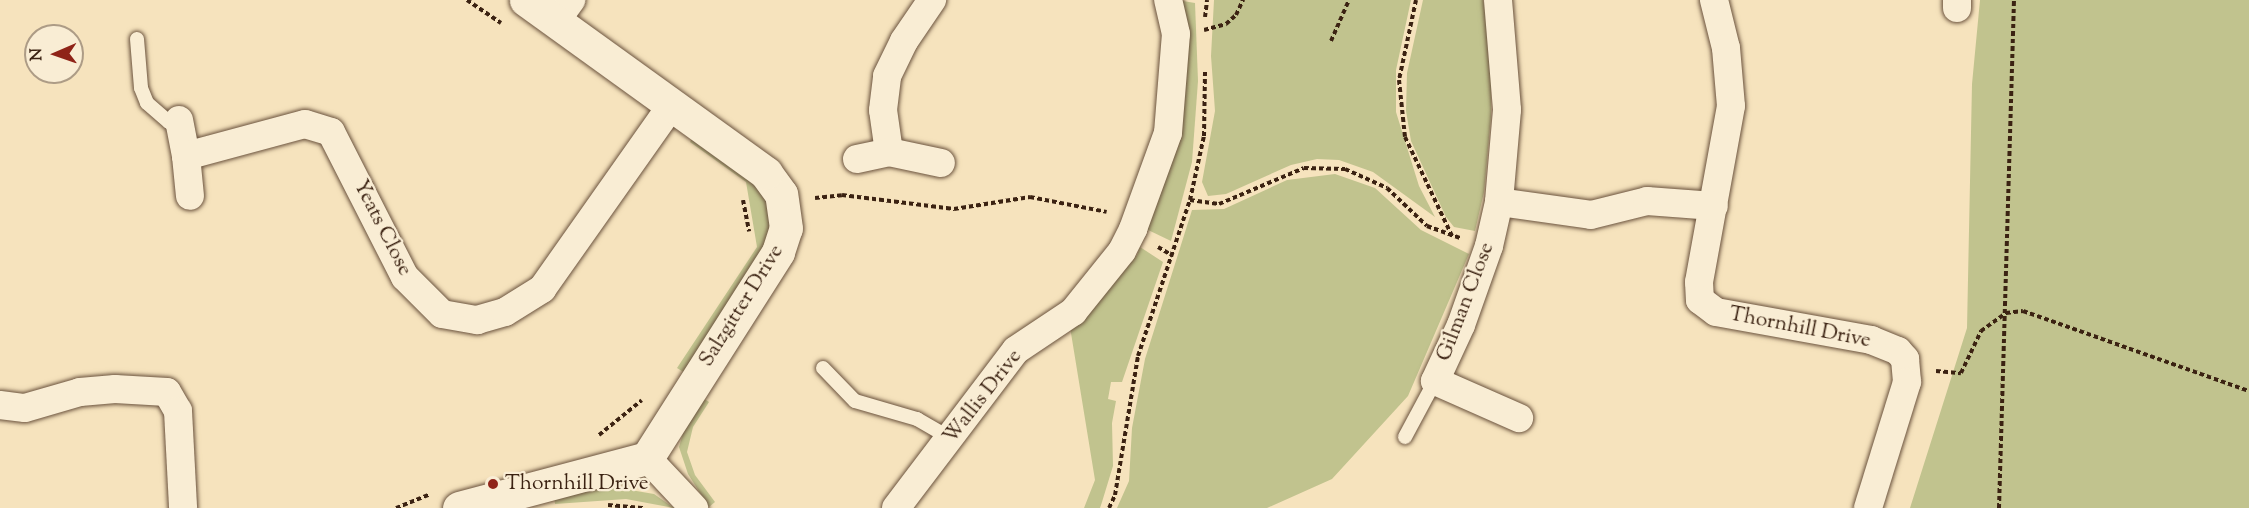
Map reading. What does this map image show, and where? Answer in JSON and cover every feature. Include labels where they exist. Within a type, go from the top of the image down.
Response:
[{"type":"street","name":"Salzgitter Drive","points":[[526,0],[564,10],[672,105],[766,172],[781,194],[786,228],[778,252],[647,458]]},
{"type":"street","points":[[889,152],[883,110],[887,76],[904,41],[933,0]]},
{"type":"street","name":"Wallis Drive","points":[[896,508],[1016,350],[1072,312],[1122,250],[1133,229],[1168,134],[1176,34],[1168,0]]},
{"type":"street","name":"Gilman Close","points":[[1498,0],[1507,110],[1499,202],[1489,246],[1461,326],[1435,381],[1519,418]]},
{"type":"street","name":"Thornhill Drive","points":[[1714,0],[1726,48],[1731,106],[1699,282],[1700,300],[1707,308],[1871,340],[1898,351],[1908,369]]},
{"type":"street","name":"Yeats Close","points":[[186,156],[293,127],[323,127],[341,147],[405,277],[442,314],[477,320],[505,312],[542,289],[672,105]]},
{"type":"street","points":[[179,120],[190,196]]},
{"type":"street","points":[[857,159],[889,152],[941,163]]},
{"type":"street","points":[[1499,202],[1591,215],[1647,201],[1714,206]]},
{"type":"street","points":[[1868,508],[1907,382],[1908,369]]},
{"type":"street","points":[[0,405],[25,408],[80,392],[115,389],[167,392],[178,411],[183,508]]},
{"type":"street","points":[[445,501],[647,458],[694,508]]},
{"type":"lane","points":[[137,39],[141,88],[147,103],[170,122],[179,120]]},
{"type":"lane","points":[[823,368],[855,401],[917,419],[950,438]]},
{"type":"lane","points":[[1405,437],[1435,381]]},
{"type":"path","points":[[1204,39],[1207,0]]},
{"type":"path","points":[[1204,30],[1226,24],[1236,15],[1243,0]]},
{"type":"path","points":[[1331,41],[1349,0]]},
{"type":"path","points":[[1416,0],[1399,80],[1405,137],[1452,237]]},
{"type":"path","points":[[1999,508],[2014,0]]},
{"type":"path","points":[[1109,508],[1115,495],[1138,356],[1190,200],[1204,136],[1205,68]]},
{"type":"path","points":[[1190,200],[1219,204],[1304,168],[1345,168],[1387,188],[1427,226],[1452,237],[1489,246]]},
{"type":"path","points":[[741,188],[750,237]]},
{"type":"path","points":[[1908,369],[1961,373],[1981,331],[2006,313],[2024,311],[2249,391]]},
{"type":"path","points":[[594,438],[648,395]]},
{"type":"path","points":[[396,508],[445,501]]},
{"type":"path","points":[[603,505],[626,503],[645,508]]},
{"type":"green space","points":[[1177,0],[1195,3],[1198,81],[1192,162],[1171,241],[1146,229]]},
{"type":"green space","points":[[1214,0],[1411,0],[1396,70],[1396,112],[1419,186],[1435,217],[1373,172],[1339,160],[1317,159],[1291,165],[1226,194],[1208,196],[1202,182],[1215,111],[1211,56]]},
{"type":"green space","points":[[1423,0],[1483,0],[1491,38],[1491,116],[1484,192],[1475,231],[1454,227],[1446,217],[1411,141],[1406,111],[1407,73]]},
{"type":"green space","points":[[1980,0],[2249,0],[2249,508],[1910,508],[1967,328],[1972,84]]},
{"type":"green space","points":[[695,134],[765,188],[773,232],[685,373],[677,368],[757,247],[746,182],[690,142]]},
{"type":"green space","points":[[1335,174],[1375,188],[1421,230],[1469,254],[1408,396],[1332,479],[1267,508],[1117,508],[1129,481],[1132,428],[1145,359],[1192,210],[1224,209],[1287,180]]},
{"type":"green space","points":[[1140,247],[1163,262],[1122,382],[1111,382],[1108,399],[1116,401],[1112,423],[1113,466],[1102,502],[1100,508],[1084,508],[1095,480],[1070,327],[1137,255]]},
{"type":"green space","points":[[703,398],[709,402],[693,427],[687,452],[695,475],[715,502],[709,507],[688,474],[679,447],[686,423]]},
{"type":"green space","points":[[619,488],[654,494],[674,508],[626,499],[555,504],[554,495]]},
{"type":"place","name":"Thornhill Drive","points":[[493,484]]}]
